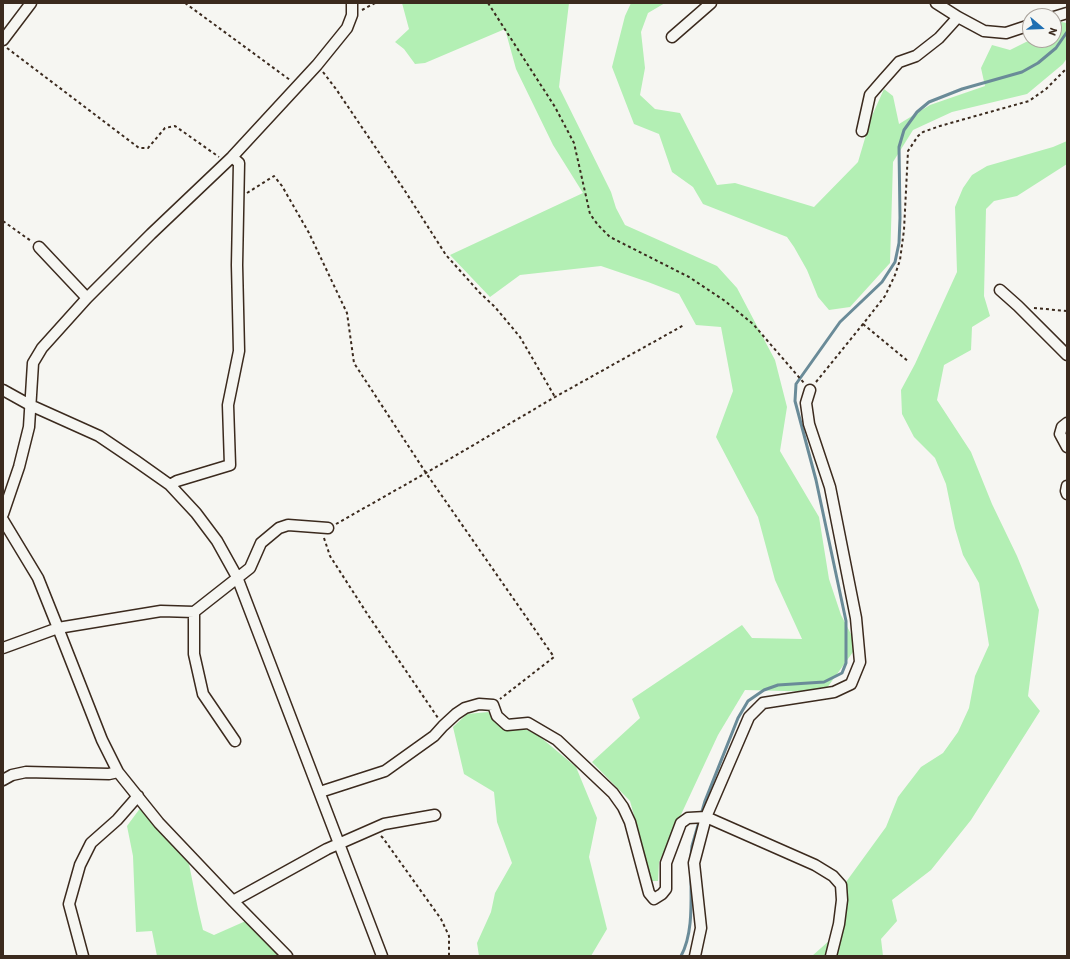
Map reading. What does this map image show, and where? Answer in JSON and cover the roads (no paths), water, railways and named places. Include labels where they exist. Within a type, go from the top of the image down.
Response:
[{"type":"street","points":[[3,40],[31,3]]},
{"type":"street","points":[[3,514],[19,467],[29,426],[33,363],[42,348],[87,298],[151,234],[229,160],[317,65],[347,28],[352,16],[352,3]]},
{"type":"street","points":[[672,37],[711,3]]},
{"type":"street","points":[[936,3],[984,31],[1006,33],[1022,28]]},
{"type":"street","points":[[862,131],[870,95],[899,62],[916,56],[939,38],[958,17]]},
{"type":"street","points":[[170,485],[177,481],[230,465],[228,405],[239,351],[236,265],[239,163],[229,160]]},
{"type":"street","points":[[38,247],[87,298]]},
{"type":"street","points":[[1000,290],[1067,355]]},
{"type":"street","points":[[3,390],[30,405],[99,436],[136,461],[170,485],[196,513],[218,541],[237,576],[382,956]]},
{"type":"street","points":[[695,956],[701,928],[694,863],[706,817],[749,717],[763,703],[834,692],[851,684],[860,662],[856,618],[830,487],[809,424],[806,403],[810,390]]},
{"type":"street","points":[[1067,423],[1062,427],[1060,434],[1067,447]]},
{"type":"street","points":[[1067,486],[1067,494]]},
{"type":"street","points":[[3,520],[38,578],[102,740],[118,772],[159,823],[232,901],[287,956]]},
{"type":"street","points":[[3,648],[58,628],[161,611],[194,612],[237,576],[250,568],[261,543],[279,528],[288,526],[324,528]]},
{"type":"street","points":[[194,612],[194,654],[203,694],[235,741]]},
{"type":"street","points":[[320,792],[385,771],[434,736],[464,708],[479,704],[493,705],[496,716],[507,725],[528,723],[557,740],[612,794],[623,807],[630,822],[648,893],[654,899],[662,894],[666,889],[666,863],[681,823],[688,818],[706,817],[815,865],[833,876],[841,885],[842,900],[831,956]]},
{"type":"street","points":[[3,780],[26,772],[108,774],[118,772]]},
{"type":"street","points":[[82,956],[69,904],[80,866],[91,843],[118,820],[138,796]]},
{"type":"street","points":[[232,901],[327,849],[384,824],[435,815]]},
{"type":"waterway","points":[[691,856],[692,846],[705,801],[738,718],[748,701],[764,690],[778,685],[824,682],[842,673],[846,663],[846,621],[816,480],[795,401],[796,384],[840,322],[882,282],[895,262],[899,243],[900,218],[899,147],[904,130],[917,112],[929,102],[962,89],[1022,72],[1038,63],[1056,48],[1067,32]]},
{"type":"waterway","points":[[681,956],[688,938],[691,908],[691,878]]}]
